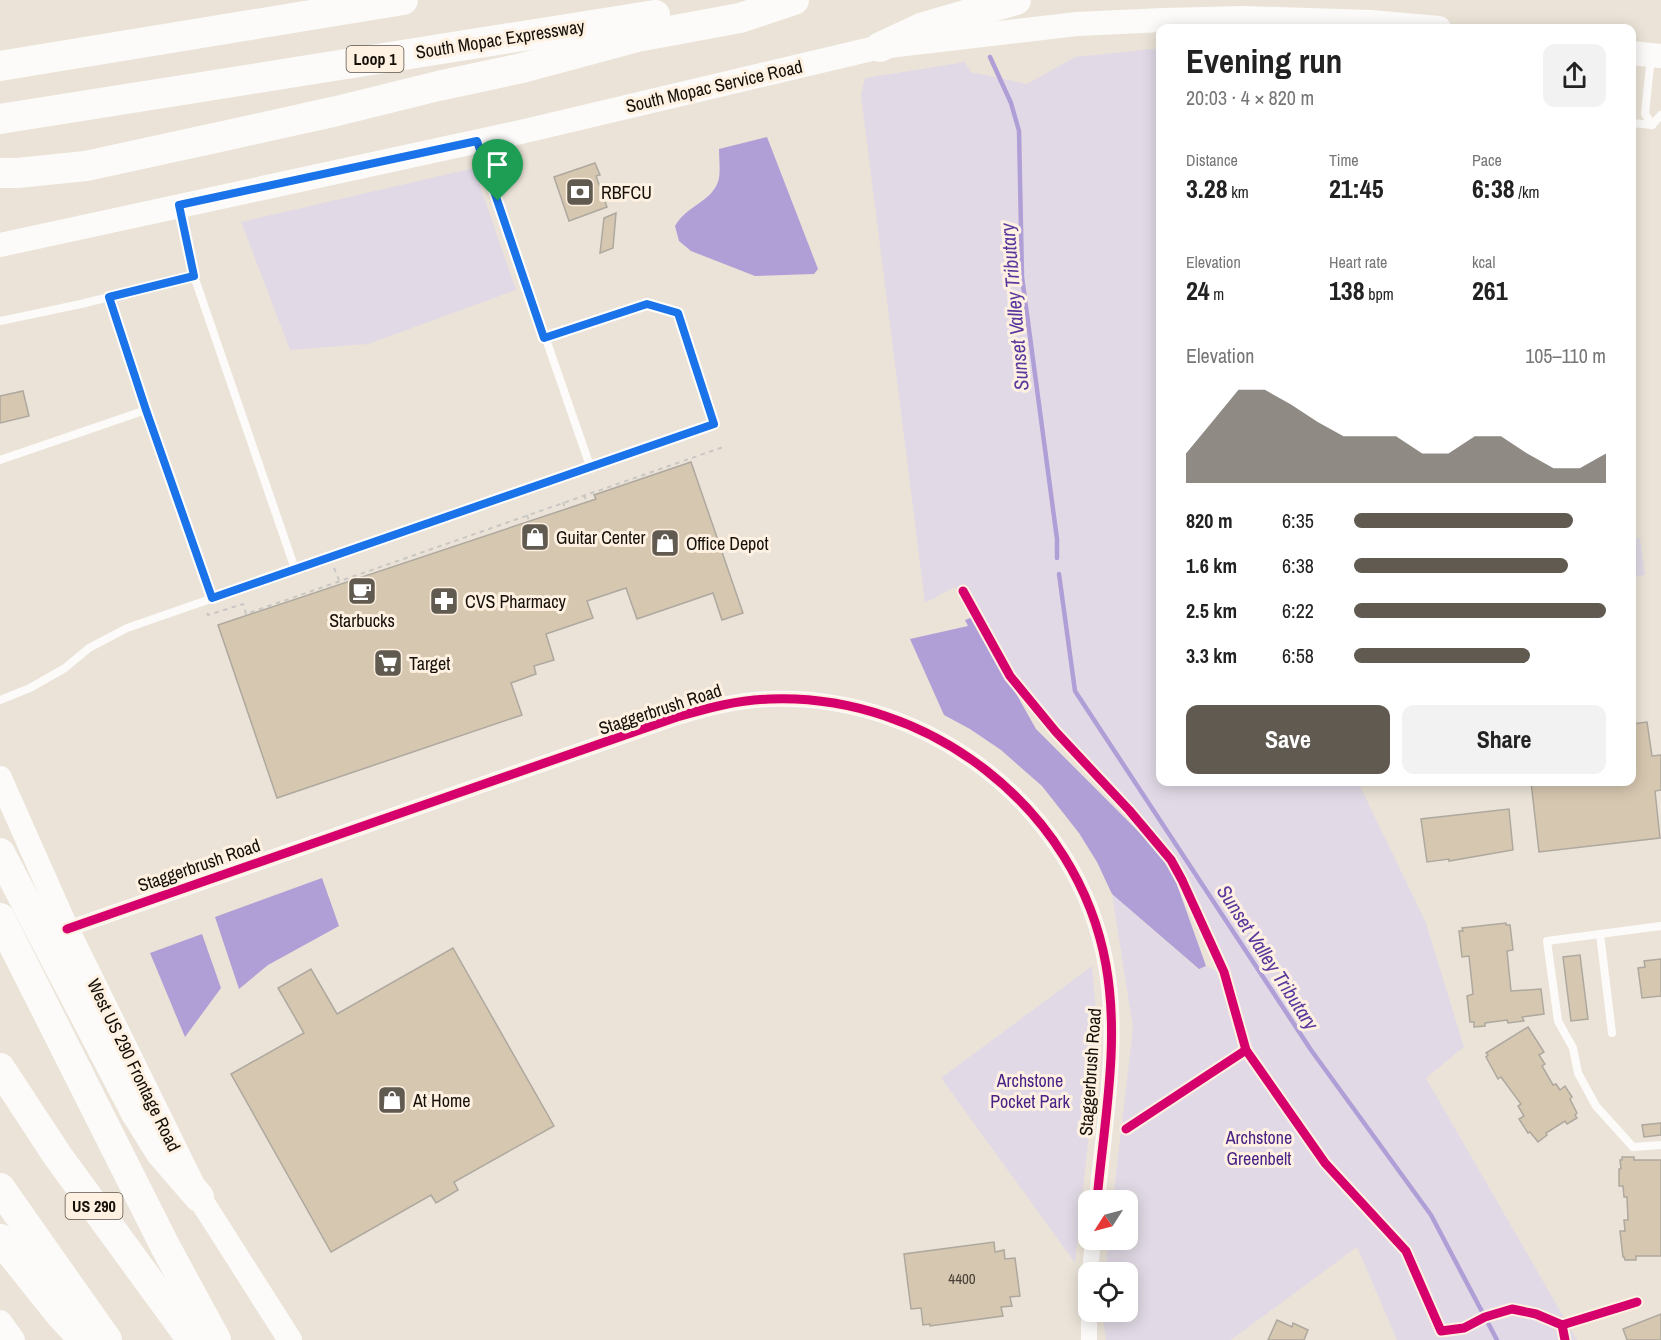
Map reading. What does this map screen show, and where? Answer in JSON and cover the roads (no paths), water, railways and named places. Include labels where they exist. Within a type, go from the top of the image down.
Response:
[{"type":"highway","points":[[0,66],[403,0]]},
{"type":"highway","name":"South Mopac Expressway","points":[[0,119],[750,0]]},
{"type":"highway","points":[[0,173],[86,166],[224,136],[522,68],[637,37],[740,18],[794,0]]},
{"type":"highway","points":[[880,47],[921,28],[1016,0]]},
{"type":"highway","points":[[0,852],[136,1113],[161,1153],[199,1197]]},
{"type":"highway","points":[[0,918],[165,1246],[216,1340]]},
{"type":"highway","name":"US 290","points":[[0,1068],[57,1155],[192,1340]]},
{"type":"highway","points":[[0,1188],[107,1340]]},
{"type":"highway","points":[[0,1239],[59,1313],[84,1340]]},
{"type":"highway","points":[[59,1313],[76,1340]]},
{"type":"main road","name":"South Mopac Service Road","points":[[0,245],[477,141],[880,47],[1077,24],[1163,20],[1254,18],[1393,24]]},
{"type":"main road","name":"West US 290 Frontage Road","points":[[0,778],[67,929],[199,1197],[290,1340]]},
{"type":"main road","points":[[0,1322],[13,1340]]},
{"type":"street","name":"Staggerbrush Road","points":[[67,929],[677,717],[718,705],[761,699],[793,699],[862,708],[904,722],[935,736],[996,777],[1046,831],[1082,890],[1100,937],[1112,1011],[1113,1035],[1098,1190]]},
{"type":"street","points":[[1089,1322],[1089,1340]]},
{"type":"lane","points":[[1648,55],[1645,114],[1652,125]]},
{"type":"lane","points":[[1652,125],[1661,115]]},
{"type":"lane","points":[[1636,123],[1652,125]]},
{"type":"lane","points":[[477,141],[590,466]]},
{"type":"lane","points":[[179,205],[194,276],[295,569]]},
{"type":"lane","points":[[0,321],[194,276]]},
{"type":"lane","points":[[109,297],[212,598]]},
{"type":"lane","points":[[0,700],[30,688],[65,668],[89,648],[127,628],[714,424],[678,313],[647,304],[544,338]]},
{"type":"lane","points":[[0,460],[146,410]]},
{"type":"lane","points":[[1661,926],[1546,941],[1558,1021],[1573,1048],[1578,1072],[1596,1106],[1634,1147],[1661,1145]]},
{"type":"lane","points":[[1600,934],[1612,1033]]},
{"type":"waterway","name":"Sunset Valley Tributary","points":[[990,57],[1011,103],[1019,131],[1022,277],[1057,539],[1057,558]]},
{"type":"waterway","name":"Sunset Valley Tributary","points":[[1059,574],[1075,691],[1311,1050],[1431,1215],[1497,1340]]},
{"type":"place","name":"RBFCU","points":[[580,192]]},
{"type":"place","name":"Guitar Center","points":[[535,537]]},
{"type":"place","name":"Office Depot","points":[[665,543]]},
{"type":"place","name":"Starbucks","points":[[362,591]]},
{"type":"place","name":"CVS Pharmacy","points":[[444,601]]},
{"type":"place","name":"Target","points":[[388,663]]},
{"type":"place","name":"At Home","points":[[392,1100]]},
{"type":"park label","name":"Archstone Pocket Park","points":[[1030,1090]]},
{"type":"park label","name":"Archstone Greenbelt","points":[[1259,1147]]}]
